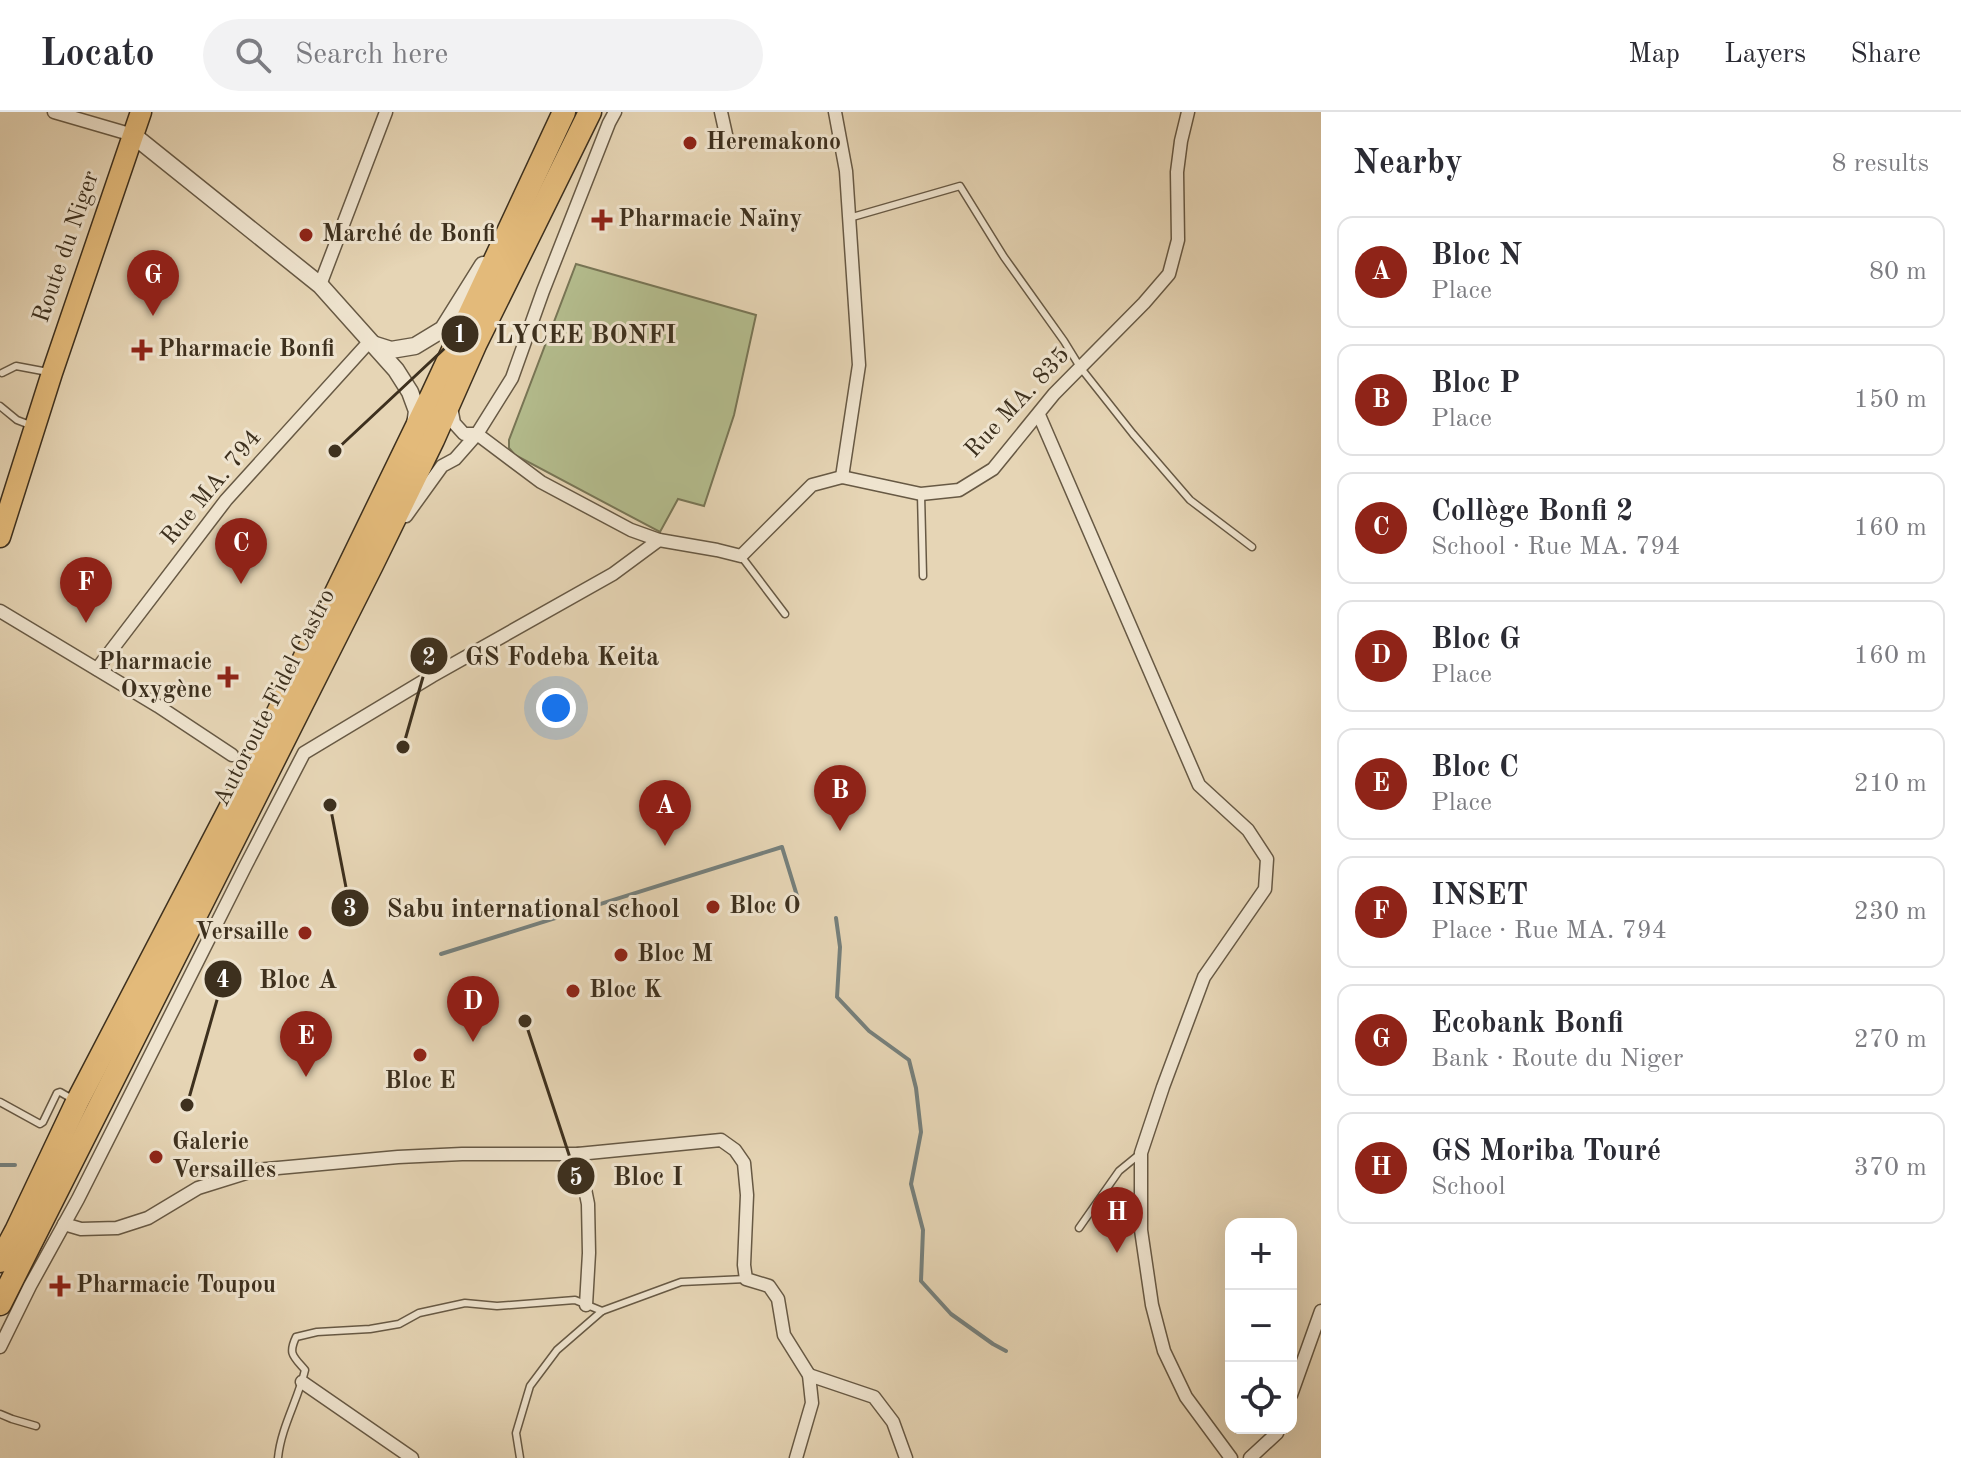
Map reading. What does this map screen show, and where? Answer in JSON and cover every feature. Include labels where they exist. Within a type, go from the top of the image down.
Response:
[{"type":"highway","name":"Autoroute Fidel Castro","points":[[0,1261],[77,1102],[237,796],[414,433],[564,112]]},
{"type":"highway","name":"Autoroute Fidel Castro","points":[[0,1304],[372,565],[590,112]]},
{"type":"main road","name":"Route du Niger","points":[[0,537],[141,112]]},
{"type":"street","points":[[54,112],[133,135],[320,285],[396,370],[410,392],[417,411],[414,433]]},
{"type":"street","points":[[320,285],[386,112]]},
{"type":"street","points":[[372,565],[442,466],[455,459],[477,434],[512,378],[543,291],[615,112]]},
{"type":"street","points":[[721,112],[727,139]]},
{"type":"street","points":[[453,392],[451,410],[454,423],[464,434],[477,434],[541,482],[631,530],[659,540],[741,556],[812,485],[842,477],[859,365],[846,171],[835,112]]},
{"type":"street","name":"Rue MA. 835","points":[[842,477],[921,494],[959,490],[993,469],[1054,394],[1169,274],[1178,240],[1177,172],[1188,112]]},
{"type":"street","points":[[369,343],[391,350],[415,346],[443,329],[518,209]]},
{"type":"street","name":"Rue MA. 794","points":[[97,669],[226,500],[369,343]]},
{"type":"street","points":[[1039,415],[1199,785],[1248,830],[1267,859],[1265,889],[1204,977],[1141,1153],[1141,1230],[1152,1305],[1164,1351],[1186,1397],[1231,1458]]},
{"type":"street","points":[[0,1347],[304,753],[432,676],[613,574],[659,540]]},
{"type":"street","points":[[0,611],[158,706],[232,755]]},
{"type":"street","points":[[64,1224],[81,1229],[117,1228],[148,1218],[198,1188],[256,1170],[398,1157],[578,1154],[721,1140],[735,1150],[744,1163],[747,1195],[746,1279],[769,1286],[778,1299],[784,1335],[809,1375],[812,1403],[796,1458]]},
{"type":"street","points":[[578,1154],[588,1204],[586,1305]]},
{"type":"street","points":[[1297,1378],[1321,1311]]},
{"type":"street","points":[[809,1375],[874,1397],[893,1422],[906,1458]]},
{"type":"street","points":[[302,1382],[412,1458]]},
{"type":"street","points":[[1250,1458],[1276,1434]]},
{"type":"lane","points":[[849,218],[960,186],[1004,257],[1080,367],[1133,434],[1190,500],[1252,547]]},
{"type":"lane","points":[[2,373],[16,366],[52,373]]},
{"type":"lane","points":[[0,406],[17,420],[35,427]]},
{"type":"lane","points":[[921,494],[923,576]]},
{"type":"lane","points":[[741,556],[785,614]]},
{"type":"lane","points":[[0,1102],[40,1124],[57,1093],[77,1102]]},
{"type":"lane","points":[[1079,1228],[1119,1171],[1141,1153]]},
{"type":"lane","points":[[520,1458],[516,1433],[530,1386],[557,1350],[602,1311],[681,1282],[746,1279]]},
{"type":"lane","points":[[278,1458],[280,1442],[305,1370],[291,1349],[296,1337],[399,1324],[419,1313],[465,1303],[497,1306],[575,1300],[602,1311]]},
{"type":"lane","points":[[0,1414],[36,1426]]},
{"type":"green space","points":[[576,264],[756,315],[734,415],[704,506],[678,499],[660,532],[515,455],[509,448],[509,440]]},
{"type":"waterway","points":[[441,954],[782,847],[798,899]]},
{"type":"waterway","points":[[836,918],[840,947],[837,997],[869,1031],[909,1060],[916,1088],[921,1132],[911,1184],[923,1230],[921,1281],[951,1314],[1006,1351]]},
{"type":"waterway","points":[[0,1165],[15,1165]]},
{"type":"place","name":"Heremakono","points":[[690,143]]},
{"type":"place","name":"Pharmacie Naïny","points":[[602,220]]},
{"type":"place","name":"Marché de Bonfi","points":[[306,235]]},
{"type":"place","name":"Ecobank Bonfi","points":[[153,316]]},
{"type":"place","name":"Pharmacie Bonfi","points":[[142,350]]},
{"type":"place","name":"LYCEE BONFI","points":[[335,451]]},
{"type":"place","name":"Collège Bonfi 2","points":[[241,584]]},
{"type":"place","name":"INSET","points":[[86,623]]},
{"type":"place","name":"Pharmacie Oxygène","points":[[228,677]]},
{"type":"place","name":"GS Fodeba Keita","points":[[403,747]]},
{"type":"place","name":"Sabu international school","points":[[330,805]]},
{"type":"place","name":"Bloc P","points":[[840,831]]},
{"type":"place","name":"Bloc N","points":[[665,846]]},
{"type":"place","name":"Bloc O","points":[[713,907]]},
{"type":"place","name":"Versaille","points":[[305,933]]},
{"type":"place","name":"Bloc M","points":[[621,955]]},
{"type":"place","name":"Bloc K","points":[[573,991]]},
{"type":"place","name":"Bloc I","points":[[525,1021]]},
{"type":"place","name":"Bloc G","points":[[473,1042]]},
{"type":"place","name":"Bloc E","points":[[420,1055]]},
{"type":"place","name":"Bloc C","points":[[306,1077]]},
{"type":"place","name":"Bloc A","points":[[187,1105]]},
{"type":"place","name":"Galerie Versailles","points":[[156,1157]]},
{"type":"place","name":"GS Moriba Touré","points":[[1117,1253]]},
{"type":"place","name":"Pharmacie Toupou","points":[[60,1286]]}]
